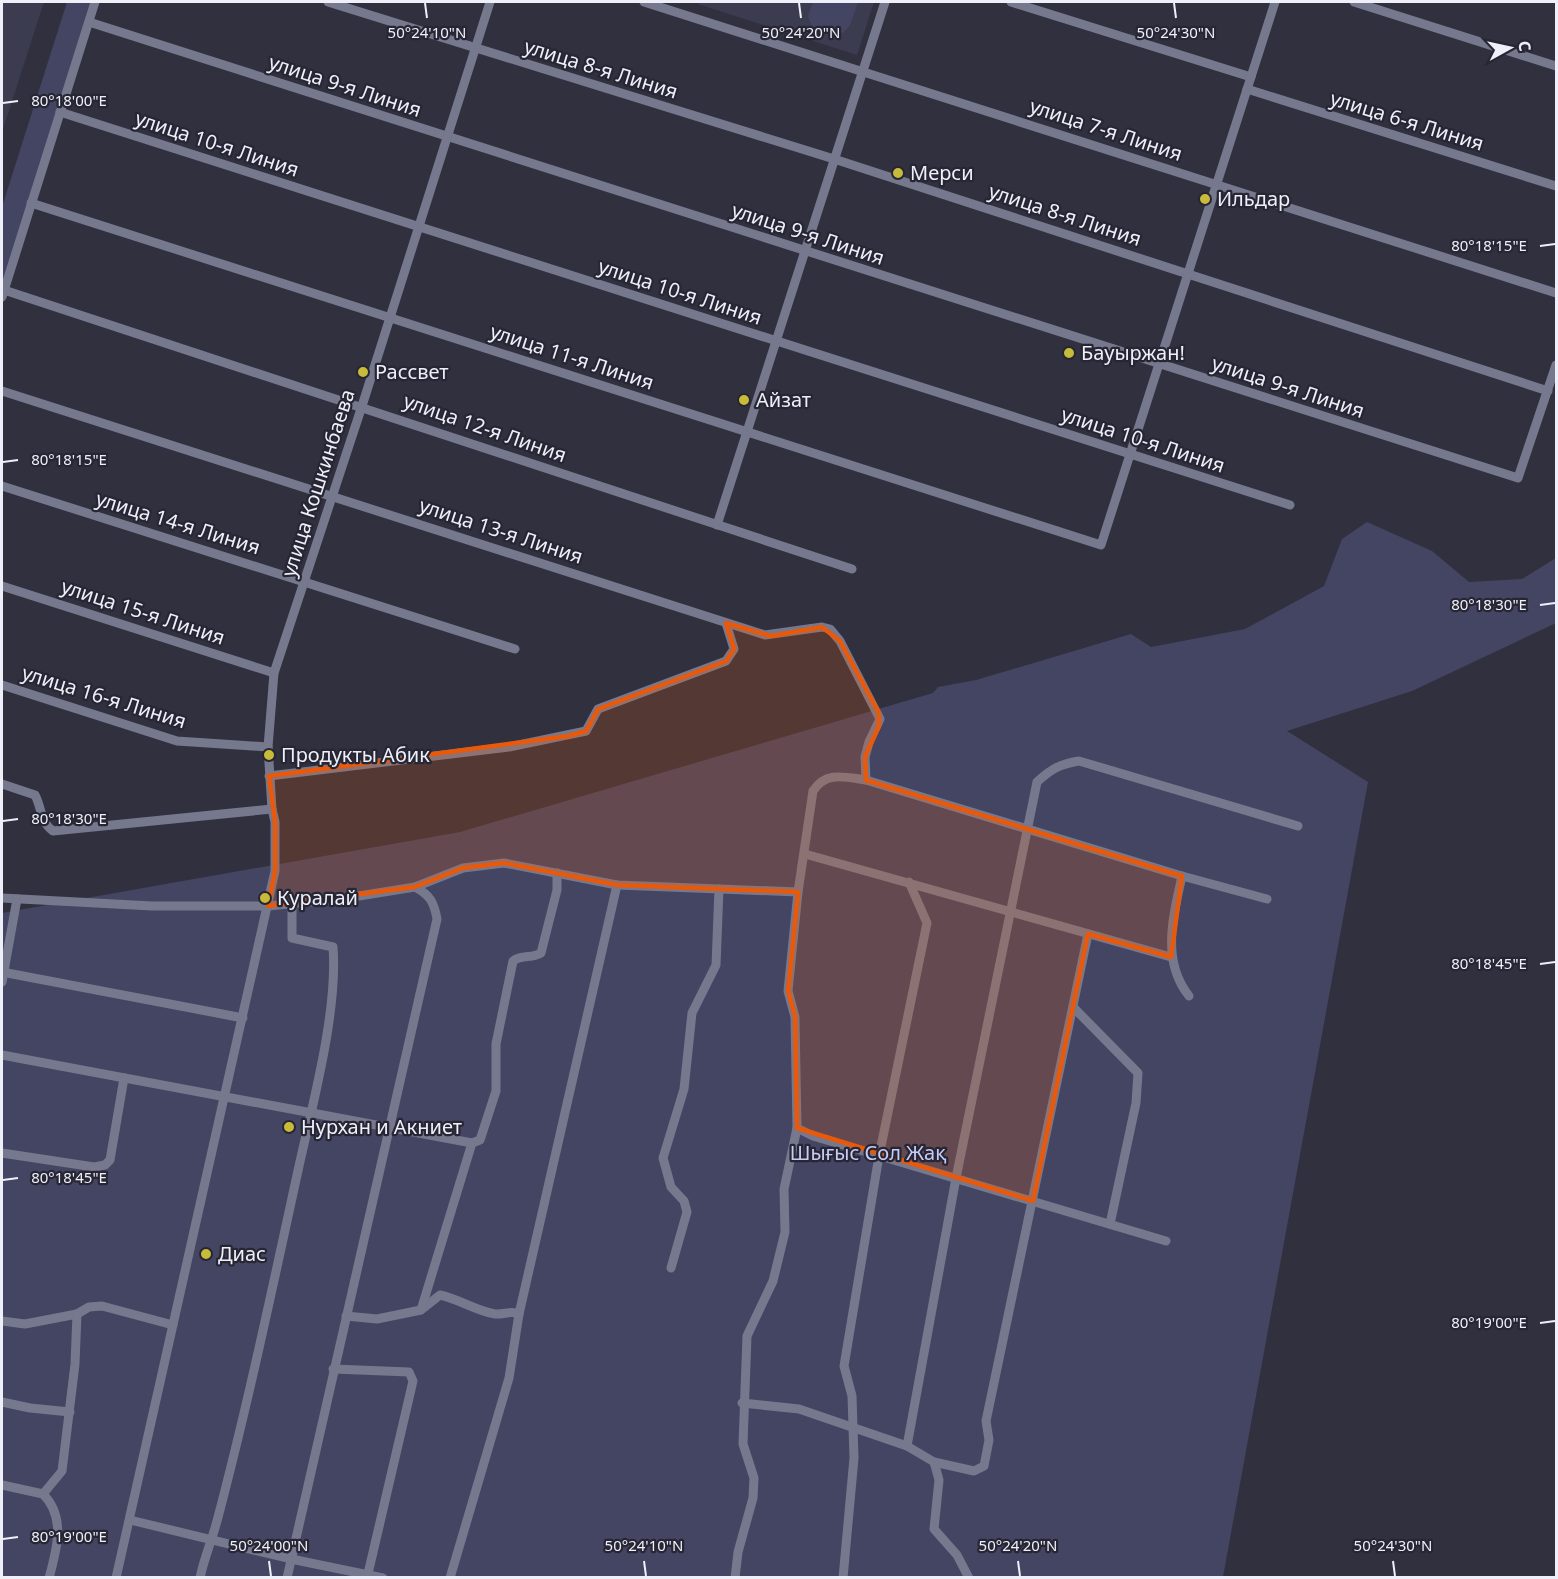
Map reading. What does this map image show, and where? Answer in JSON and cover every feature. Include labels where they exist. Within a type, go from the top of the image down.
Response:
[{"type":"street","points":[[3,293],[95,2]]},
{"type":"street","name":"улица 8-я Линия","points":[[328,2],[834,159],[1548,391]]},
{"type":"street","name":"улица Кошкинбаева","points":[[116,1578],[275,871],[275,822],[268,747],[274,673],[362,406],[489,2]]},
{"type":"street","name":"улица 7-я Линия","points":[[644,2],[1557,293]]},
{"type":"street","points":[[717,525],[803,251],[865,72],[885,2]]},
{"type":"street","points":[[1011,2],[1251,77]]},
{"type":"street","points":[[1131,455],[1275,2]]},
{"type":"street","points":[[1354,2],[1557,66]]},
{"type":"street","name":"улица 9-я Линия","points":[[88,22],[1518,478],[1548,391]]},
{"type":"street","name":"улица 6-я Линия","points":[[1247,89],[1557,186]]},
{"type":"street","name":"улица 10-я Линия","points":[[60,112],[1290,505]]},
{"type":"street","name":"улица 11-я Линия","points":[[31,203],[1101,545],[1131,455]]},
{"type":"street","name":"улица 12-я Линия","points":[[3,293],[362,406],[852,569]]},
{"type":"street","points":[[1548,391],[1557,365]]},
{"type":"street","name":"улица 13-я Линия","points":[[2,391],[771,636],[822,627],[830,629],[840,641],[880,719],[865,757],[866,780]]},
{"type":"street","name":"улица 14-я Линия","points":[[2,486],[515,649]]},
{"type":"street","name":"улица 15-я Линия","points":[[2,586],[274,673]]},
{"type":"street","points":[[269,776],[509,747],[586,731],[598,709],[726,661],[734,649],[726,622]]},
{"type":"street","name":"улица 16-я Линия","points":[[2,685],[177,741],[268,747]]},
{"type":"street","points":[[907,1446],[956,1178],[1037,782],[1051,769],[1079,761],[1298,826]]},
{"type":"street","points":[[735,1578],[738,1552],[753,1498],[754,1478],[743,1444],[742,1403],[747,1336],[773,1281],[783,1241],[784,1189],[797,1128],[795,1017],[788,991],[798,892],[813,791],[819,782],[836,776],[866,780],[1182,876],[1267,899]]},
{"type":"street","points":[[2,784],[35,795],[40,804],[44,823],[54,831],[272,809]]},
{"type":"street","points":[[805,854],[1171,957]]},
{"type":"street","points":[[2,898],[152,906],[268,906],[415,887],[463,868],[504,863],[617,885],[798,892]]},
{"type":"street","points":[[2,1055],[472,1143],[480,1140],[496,1091],[496,1044],[513,961],[519,957],[536,956],[541,953],[557,890],[556,873]]},
{"type":"street","points":[[1182,876],[1172,924],[1171,957],[1180,985],[1189,996]]},
{"type":"street","points":[[843,1578],[854,1458],[852,1396],[844,1366],[879,1155],[927,923],[909,882]]},
{"type":"street","points":[[450,1578],[509,1378],[519,1314],[617,885]]},
{"type":"street","points":[[287,1578],[333,1368],[438,919],[434,904],[427,894],[415,887]]},
{"type":"street","points":[[671,1268],[687,1212],[684,1201],[671,1187],[663,1158],[684,1089],[692,1013],[716,965],[719,889]]},
{"type":"street","points":[[17,899],[2,975],[243,1018]]},
{"type":"street","points":[[200,1578],[217,1524],[311,1113],[327,1024],[334,962],[333,947],[292,938],[292,904]]},
{"type":"street","points":[[742,1403],[800,1409],[907,1446],[934,1462],[974,1471],[984,1466],[989,1440],[986,1421],[1088,934]]},
{"type":"street","points":[[1073,1006],[1138,1073],[1136,1103],[1110,1224]]},
{"type":"street","points":[[2,1153],[94,1167],[105,1165],[110,1160],[124,1078]]},
{"type":"street","points":[[797,1128],[813,1136],[1166,1241]]},
{"type":"street","points":[[421,1310],[472,1143]]},
{"type":"street","points":[[346,1316],[377,1319],[421,1310],[440,1295],[497,1314],[511,1311],[519,1314]]},
{"type":"street","points":[[2,1321],[25,1324],[77,1314],[89,1307],[102,1306],[173,1325]]},
{"type":"street","points":[[43,1494],[62,1471],[70,1412],[77,1314]]},
{"type":"street","points":[[333,1368],[409,1372],[413,1380],[368,1576]]},
{"type":"street","points":[[2,1402],[30,1408],[70,1412]]},
{"type":"street","points":[[934,1462],[939,1480],[934,1529],[957,1555],[969,1578]]},
{"type":"street","points":[[2,1485],[43,1494],[49,1500],[58,1519],[58,1536],[49,1578]]},
{"type":"street","points":[[130,1520],[291,1559],[383,1578]]},
{"type":"highlighted area","points":[[726,623],[771,636],[822,627],[840,641],[879,713],[879,726],[865,757],[866,780],[1182,876],[1171,957],[1088,934],[1033,1201],[797,1128],[795,1017],[788,991],[798,892],[617,885],[504,863],[463,868],[415,887],[268,906],[275,871],[275,822],[269,776],[568,736],[586,731],[598,709],[726,661],[734,649]]},
{"type":"shaded area","points":[[2,2],[44,2],[2,132]]},
{"type":"shaded area","points":[[699,2],[874,2],[857,55],[698,4]]},
{"type":"green space","points":[[67,2],[91,2],[2,287],[2,207]]},
{"type":"green space","points":[[813,2],[858,2],[850,25],[843,33],[821,32],[812,26],[808,16]]},
{"type":"green space","name":"Шығыс Сол Жақ","points":[[1367,522],[1432,551],[1469,582],[1522,579],[1556,558],[1556,623],[1412,691],[1287,731],[1368,782],[1223,1577],[2,1578],[2,913],[460,832],[933,693],[938,687],[976,680],[1131,634],[1151,647],[1245,629],[1324,586],[1342,539]]},
{"type":"place","name":"Мерси","points":[[898,173]]},
{"type":"place","name":"Ильдар","points":[[1205,199]]},
{"type":"place","name":"Бауыржан!","points":[[1069,353]]},
{"type":"place","name":"Рассвет","points":[[363,372]]},
{"type":"place","name":"Айзат","points":[[744,400]]},
{"type":"place","name":"Продукты Абик","points":[[269,755]]},
{"type":"place","name":"Куралай","points":[[265,898]]},
{"type":"place","name":"Нурхан и Акниет","points":[[289,1127]]},
{"type":"place","name":"Диас","points":[[206,1254]]}]
